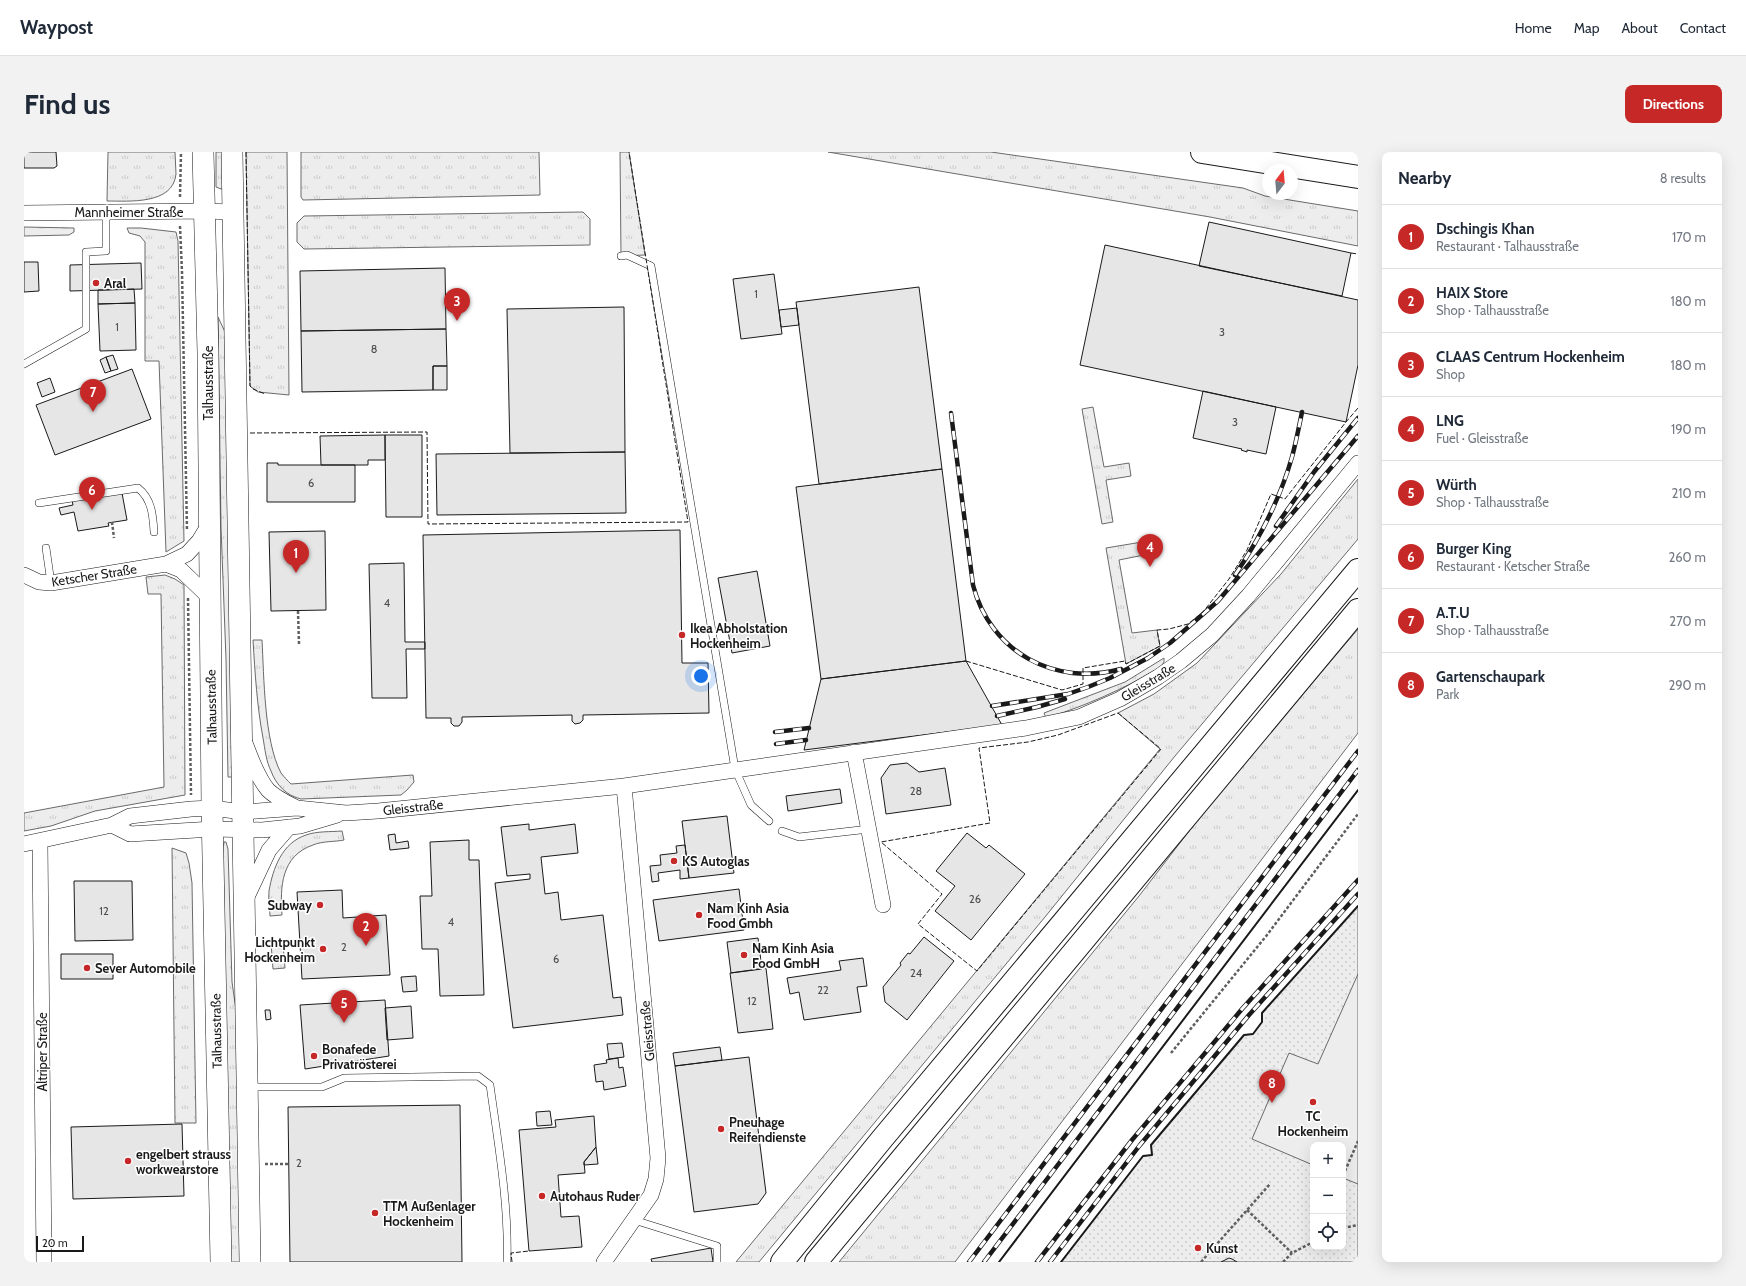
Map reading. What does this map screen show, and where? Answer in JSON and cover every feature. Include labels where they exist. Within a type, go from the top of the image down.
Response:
[{"type":"highway","points":[[1202,152],[1358,177]]},
{"type":"highway","points":[[782,1262],[882,1139],[1358,570]]},
{"type":"highway","points":[[816,1262],[909,1148],[1358,610]]},
{"type":"main road","name":"Talhausstraße","points":[[204,152],[208,361],[208,526],[212,808],[221,1262]]},
{"type":"main road","points":[[232,152],[250,1262]]},
{"type":"street","name":"Mannheimer Straße","points":[[24,213],[233,212]]},
{"type":"street","name":"Gleisstraße","points":[[244,820],[297,808],[346,813],[378,811],[624,786],[1026,728],[1079,717],[1120,699],[1158,677],[1181,661],[1212,635],[1248,596],[1358,463]]},
{"type":"street","name":"Ketscher Straße","points":[[24,575],[39,582],[51,583],[166,564],[187,554],[199,541],[208,526]]},
{"type":"street","points":[[166,564],[181,570],[210,598]]},
{"type":"street","points":[[242,737],[268,790],[280,799],[297,808]]},
{"type":"street","points":[[854,752],[883,905]]},
{"type":"street","name":"Gleisstraße","points":[[604,1262],[651,1195],[656,1179],[658,1158],[624,786]]},
{"type":"street","points":[[24,844],[40,842],[112,825],[130,816],[191,809],[212,808],[244,820]]},
{"type":"street","name":"Gleisstraße","points":[[244,820],[262,830],[289,827],[346,813]]},
{"type":"street","points":[[112,825],[130,834],[213,830],[244,820]]},
{"type":"street","points":[[245,902],[269,850],[289,827]]},
{"type":"street","name":"Altriper Straße","points":[[40,842],[44,1262]]},
{"type":"lane","points":[[24,364],[86,329],[86,252],[106,251],[106,212]]},
{"type":"lane","points":[[622,256],[627,255],[651,266],[735,769],[750,805],[768,821]]},
{"type":"lane","points":[[39,503],[138,488],[148,497],[154,532]]},
{"type":"lane","points":[[46,548],[51,583]]},
{"type":"lane","points":[[782,831],[799,837],[869,829]]},
{"type":"lane","points":[[248,1087],[322,1087],[344,1078],[478,1076],[490,1085],[505,1209],[508,1243],[507,1262]]},
{"type":"lane","points":[[634,1220],[717,1246],[717,1262]]},
{"type":"path","points":[[181,152],[179,212],[182,272],[187,554]]},
{"type":"path","points":[[112,522],[114,538]]},
{"type":"path","points":[[188,576],[191,809]]},
{"type":"path","points":[[298,611],[299,644]]},
{"type":"path","points":[[1171,1053],[1267,935],[1358,814]]},
{"type":"path","points":[[1346,1169],[1358,1141]]},
{"type":"path","points":[[249,1164],[289,1164]]},
{"type":"path","points":[[1201,1262],[1270,1184]]},
{"type":"path","points":[[1247,1210],[1292,1253]]},
{"type":"path","points":[[1346,1227],[1358,1225]]},
{"type":"path","points":[[1282,1262],[1292,1253],[1310,1244]]},
{"type":"green space","points":[[108,152],[175,152],[176,174],[173,184],[167,191],[159,196],[149,199],[138,201],[107,201]]},
{"type":"green space","points":[[216,152],[224,152],[223,188],[221,189],[216,187]]},
{"type":"green space","points":[[246,152],[287,152],[289,395],[258,392],[250,386]]},
{"type":"green space","points":[[301,152],[539,152],[540,195],[303,200],[301,197]]},
{"type":"green space","points":[[620,152],[629,152],[645,255],[621,256]]},
{"type":"green space","points":[[828,152],[991,152],[1243,188],[1262,195],[1262,200],[1290,200],[1358,211],[1358,246],[1210,217]]},
{"type":"green space","points":[[583,212],[590,219],[590,245],[304,249],[297,242],[297,223],[304,216]]},
{"type":"green space","points":[[24,227],[74,228],[74,232],[69,235],[24,236]]},
{"type":"green space","points":[[127,228],[176,232],[178,241],[184,541],[166,552],[159,361],[145,361],[145,242],[140,236],[129,233]]},
{"type":"green space","points":[[218,317],[225,332],[234,777],[228,777],[226,659],[221,527]]},
{"type":"green space","points":[[1093,407],[1104,467],[1129,463],[1131,476],[1106,480],[1113,522],[1102,524],[1082,409]]},
{"type":"green space","points":[[1358,479],[1358,539],[1175,756],[1045,917],[759,1262],[736,1262],[1160,749],[1118,713],[1154,694],[1197,663],[1281,574]]},
{"type":"green space","points":[[1142,542],[1144,555],[1119,560],[1132,633],[1157,630],[1160,646],[1126,664],[1106,548]]},
{"type":"green space","points":[[165,575],[184,585],[185,795],[95,811],[51,826],[24,831],[24,813],[164,787],[161,594],[148,594],[146,577]]},
{"type":"green space","points":[[1358,629],[1358,733],[955,1262],[839,1262],[1139,896],[1210,804]]},
{"type":"green space","points":[[253,640],[262,640],[266,708],[271,744],[275,760],[281,773],[291,784],[413,775],[414,782],[407,790],[401,795],[301,799],[287,793],[273,776],[266,755],[255,677]]},
{"type":"green space","points":[[1164,658],[1164,662],[1160,668],[1132,683],[1090,702],[1046,718],[1044,713],[1125,682]]},
{"type":"green space","points":[[342,831],[344,840],[317,844],[302,850],[294,857],[282,883],[282,915],[270,916],[269,894],[271,882],[276,865],[285,850],[298,839],[306,835],[319,832]]},
{"type":"green space","points":[[224,842],[226,842],[228,849],[232,982],[241,1045],[245,1262],[230,1262]]},
{"type":"green space","points":[[172,848],[186,853],[192,883],[196,1123],[175,1123]]},
{"type":"green space","points":[[1358,906],[1358,1262],[1061,1262],[1143,1156],[1152,1155],[1151,1145],[1244,1035],[1253,1034],[1262,1022],[1262,1013]]},
{"type":"green space","points":[[271,943],[283,943],[285,968],[273,969]]},
{"type":"green space","name":"TC Hockenheim","points":[[1358,974],[1358,1184],[1346,1179],[1346,1142],[1310,1142],[1310,1164],[1252,1139],[1289,1053],[1318,1064]]},
{"type":"building","points":[[24,152],[56,152],[57,166],[54,168],[24,168]]},
{"type":"building","points":[[1209,222],[1351,253],[1342,296],[1199,266]]},
{"type":"building","points":[[1105,245],[1358,300],[1358,365],[1346,422],[1080,365]]},
{"type":"building","points":[[24,262],[38,262],[39,291],[24,292]]},
{"type":"building","points":[[141,263],[142,289],[70,291],[70,265]]},
{"type":"building","points":[[445,268],[446,329],[301,331],[300,271]]},
{"type":"building","points":[[774,274],[782,334],[741,339],[733,279]]},
{"type":"building","points":[[919,287],[942,469],[819,484],[796,302]]},
{"type":"building","points":[[134,289],[135,303],[98,304],[98,290]]},
{"type":"building","points":[[135,303],[136,350],[100,351],[98,304]]},
{"type":"building","points":[[624,307],[625,452],[510,453],[507,309]]},
{"type":"building","points":[[797,308],[799,325],[781,327],[779,310]]},
{"type":"building","points":[[446,329],[447,366],[433,366],[433,390],[302,392],[301,331]]},
{"type":"building","points":[[113,355],[118,369],[111,371],[106,357]]},
{"type":"building","points":[[106,357],[111,371],[105,373],[100,360]]},
{"type":"building","points":[[433,366],[447,366],[447,390],[433,390]]},
{"type":"building","points":[[132,369],[151,419],[55,455],[36,405]]},
{"type":"building","points":[[50,378],[55,392],[42,397],[37,383]]},
{"type":"building","points":[[1203,391],[1276,407],[1266,454],[1247,450],[1247,452],[1241,450],[1242,449],[1193,438]]},
{"type":"building","points":[[385,435],[422,435],[422,517],[386,517]]},
{"type":"building","points":[[385,435],[385,460],[368,460],[368,465],[321,465],[320,436]]},
{"type":"building","points":[[625,452],[626,513],[437,515],[436,454]]},
{"type":"building","points":[[267,463],[278,463],[278,465],[355,465],[355,502],[267,502]]},
{"type":"building","points":[[942,469],[966,661],[821,679],[796,487]]},
{"type":"building","points":[[122,493],[127,520],[108,523],[109,526],[78,531],[74,512],[61,515],[59,508],[73,505],[72,500]]},
{"type":"building","points":[[680,530],[682,663],[708,663],[709,713],[583,715],[583,720],[580,723],[575,724],[572,721],[572,715],[462,717],[462,722],[459,726],[454,726],[451,723],[451,718],[426,718],[423,535]]},
{"type":"building","points":[[325,531],[326,610],[271,611],[269,532]]},
{"type":"building","points":[[404,563],[405,642],[425,642],[425,649],[406,649],[407,698],[372,698],[369,564]]},
{"type":"building","points":[[757,571],[770,646],[732,653],[718,578]]},
{"type":"building","points":[[966,661],[1002,725],[804,750],[821,679]]},
{"type":"building","points":[[907,763],[919,772],[945,768],[951,805],[886,814],[881,778],[890,765]]},
{"type":"building","points":[[840,789],[842,803],[788,811],[786,796]]},
{"type":"building","points":[[727,816],[734,873],[689,878],[682,821]]},
{"type":"building","points":[[529,824],[529,830],[575,824],[578,853],[541,857],[545,894],[558,892],[561,920],[603,915],[613,998],[621,997],[623,1015],[513,1028],[495,883],[530,879],[530,874],[507,876],[501,827]]},
{"type":"building","points":[[967,833],[986,848],[989,845],[1025,874],[971,940],[935,911],[955,886],[936,871]]},
{"type":"building","points":[[395,834],[396,843],[408,841],[409,848],[390,850],[388,835]]},
{"type":"building","points":[[469,840],[469,860],[479,860],[484,995],[440,996],[438,949],[422,949],[420,896],[432,896],[430,842]]},
{"type":"building","points":[[685,845],[689,878],[680,879],[680,870],[658,873],[659,881],[652,882],[650,866],[661,865],[660,855],[677,853],[676,846]]},
{"type":"building","points":[[74,881],[132,881],[133,940],[75,941]]},
{"type":"building","name":"Nam Kinh Asia Food Gmbh","points":[[739,889],[744,930],[659,941],[653,900]]},
{"type":"building","points":[[342,890],[343,918],[386,915],[390,975],[302,979],[297,892]]},
{"type":"building","points":[[924,937],[954,961],[907,1020],[885,1002],[883,987],[901,965],[900,963],[908,953],[910,954]]},
{"type":"building","name":"Nam Kinh Asia Food GmbH","points":[[758,938],[762,969],[731,973],[727,942]]},
{"type":"building","points":[[61,954],[113,954],[113,979],[61,979]]},
{"type":"building","points":[[863,958],[867,986],[857,987],[861,1012],[804,1020],[799,992],[790,994],[787,978],[841,970],[839,961]]},
{"type":"building","points":[[766,968],[773,1029],[738,1033],[730,973]]},
{"type":"building","points":[[416,976],[417,991],[403,992],[401,977]]},
{"type":"building","points":[[385,1000],[389,1056],[305,1069],[300,1005]]},
{"type":"building","points":[[411,1006],[413,1038],[387,1040],[385,1008]]},
{"type":"building","points":[[265,1010],[270,1010],[271,1019],[266,1020]]},
{"type":"building","points":[[622,1043],[624,1057],[609,1059],[607,1044]]},
{"type":"building","points":[[720,1047],[722,1060],[675,1066],[673,1053]]},
{"type":"building","name":"Pneuhage Reifendienste","points":[[749,1057],[766,1193],[758,1204],[694,1212],[675,1066]]},
{"type":"building","points":[[618,1058],[619,1068],[623,1067],[626,1086],[604,1090],[603,1081],[596,1082],[594,1065],[607,1063],[606,1060]]},
{"type":"building","name":"TTM Außenlager Hockenheim","points":[[460,1105],[462,1262],[290,1262],[288,1107]]},
{"type":"building","points":[[550,1111],[552,1125],[537,1126],[536,1112]]},
{"type":"building","name":"Autohaus Ruder","points":[[594,1116],[596,1147],[584,1162],[585,1173],[558,1175],[561,1217],[579,1216],[582,1247],[529,1251],[519,1130],[556,1127],[555,1120]]},
{"type":"building","name":"engelbert strauss workwearstore","points":[[182,1124],[184,1196],[73,1199],[71,1127]]},
{"type":"building","points":[[596,1147],[598,1164],[584,1165],[584,1162]]},
{"type":"building","points":[[711,1248],[713,1262],[652,1262],[651,1259]]},
{"type":"building","points":[[1229,1258],[1237,1262],[1221,1262]]},
{"type":"railway","points":[[1235,575],[1253,547],[1282,488],[1292,457],[1302,412]]},
{"type":"railway","points":[[951,413],[973,585],[982,609],[994,629],[1010,646],[1029,659],[1050,668],[1072,673],[1096,673],[1121,669]]},
{"type":"railway","points":[[1276,526],[1314,472],[1358,418]]},
{"type":"railway","points":[[992,706],[1068,694],[1088,687],[1110,678],[1148,658],[1170,643],[1218,601],[1358,436]]},
{"type":"railway","points":[[997,716],[1065,699]]},
{"type":"railway","points":[[775,732],[809,728]]},
{"type":"railway","points":[[776,744],[806,740]]},
{"type":"railway","points":[[969,1262],[1358,751]]},
{"type":"railway","points":[[984,1262],[1358,770]]},
{"type":"railway","points":[[1037,1262],[1132,1140],[1242,1009],[1358,880]]},
{"type":"railway","points":[[1050,1262],[1140,1145],[1249,1015],[1358,894]]},
{"type":"fence","points":[[246,152],[250,386],[253,389],[265,394]]},
{"type":"fence","points":[[250,433],[427,432],[428,524],[688,522],[629,152]]},
{"type":"fence","points":[[1351,253],[1358,254]]},
{"type":"fence","points":[[966,661],[1062,690],[1083,684],[1083,668],[1125,661],[1126,664],[1160,646],[1157,630],[1169,629],[1188,624],[1203,612],[1229,579],[1247,550],[1271,494],[1285,499],[1358,408]]},
{"type":"fence","points":[[1118,713],[1161,749],[977,971],[918,924],[942,894],[881,842],[990,823],[979,748],[1028,742],[1058,735],[1118,713]]},
{"type":"fence","points":[[512,1262],[511,1253],[529,1251]]},
{"type":"wall","points":[[999,1262],[1358,790]]},
{"type":"wall","points":[[1061,1262],[1143,1156],[1152,1155],[1151,1145],[1244,1035],[1253,1034],[1262,1022],[1262,1013],[1358,906]]},
{"type":"place","name":"Aral","points":[[96,283]]},
{"type":"place","name":"CLAAS Centrum Hockenheim","points":[[457,321]]},
{"type":"place","name":"A.T.U","points":[[93,412]]},
{"type":"place","name":"Burger King","points":[[92,510]]},
{"type":"place","name":"LNG","points":[[1150,567]]},
{"type":"place","name":"Dschingis Khan","points":[[296,573]]},
{"type":"place","name":"Ikea Abholstation Hockenheim","points":[[682,635]]},
{"type":"place","name":"KS Autoglas","points":[[674,861]]},
{"type":"place","name":"Subway","points":[[320,905]]},
{"type":"place","name":"Nam Kinh Asia Food Gmbh","points":[[699,915]]},
{"type":"place","name":"HAIX Store","points":[[366,946]]},
{"type":"place","name":"Lichtpunkt Hockenheim","points":[[323,949]]},
{"type":"place","name":"Nam Kinh Asia Food GmbH","points":[[744,955]]},
{"type":"place","name":"Sever Automobile","points":[[87,968]]},
{"type":"place","name":"Würth","points":[[344,1023]]},
{"type":"place","name":"Bonafede Privatrösterei","points":[[314,1056]]},
{"type":"place","name":"TC Hockenheim","points":[[1313,1102]]},
{"type":"place","name":"Gartenschaupark","points":[[1272,1103]]},
{"type":"place","name":"Pneuhage Reifendienste","points":[[721,1129]]},
{"type":"place","name":"engelbert strauss workwearstore","points":[[128,1161]]},
{"type":"place","name":"Autohaus Ruder","points":[[542,1196]]},
{"type":"place","name":"TTM Außenlager Hockenheim","points":[[375,1213]]},
{"type":"place","name":"Kunst","points":[[1198,1248]]}]
